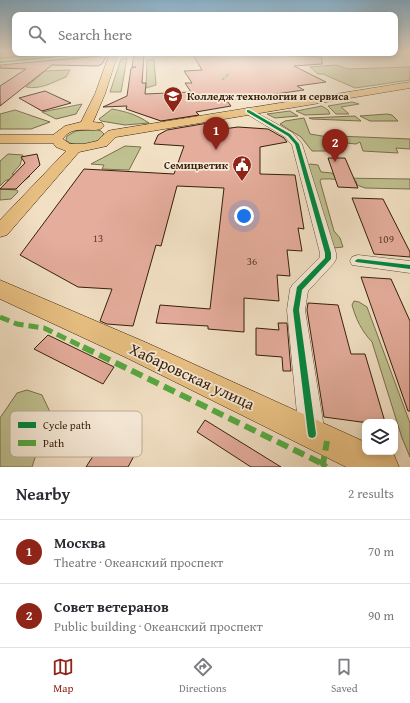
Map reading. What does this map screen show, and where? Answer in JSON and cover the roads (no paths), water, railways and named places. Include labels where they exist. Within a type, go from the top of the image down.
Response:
[{"type":"main road","points":[[85,126],[100,94],[107,74]]},
{"type":"main road","points":[[56,139],[61,146],[76,148],[100,144],[109,139],[112,134],[410,85]]},
{"type":"main road","points":[[56,139],[66,130],[85,126],[102,127],[109,130],[112,134]]},
{"type":"main road","points":[[0,139],[56,139]]},
{"type":"main road","points":[[0,231],[76,148]]},
{"type":"main road","name":"Хабаровская улица","points":[[0,290],[136,350],[382,467]]},
{"type":"street","points":[[248,111],[288,136],[297,144],[328,253],[328,259],[299,289],[296,310],[312,434]]},
{"type":"street","points":[[358,261],[410,268]]},
{"type":"place","name":"Колледж технологии и сервиса","points":[[173,113]]},
{"type":"place","name":"Москва","points":[[216,150]]},
{"type":"place","name":"Совет ветеранов","points":[[335,162]]},
{"type":"place","name":"Семицветик","points":[[242,182]]}]
